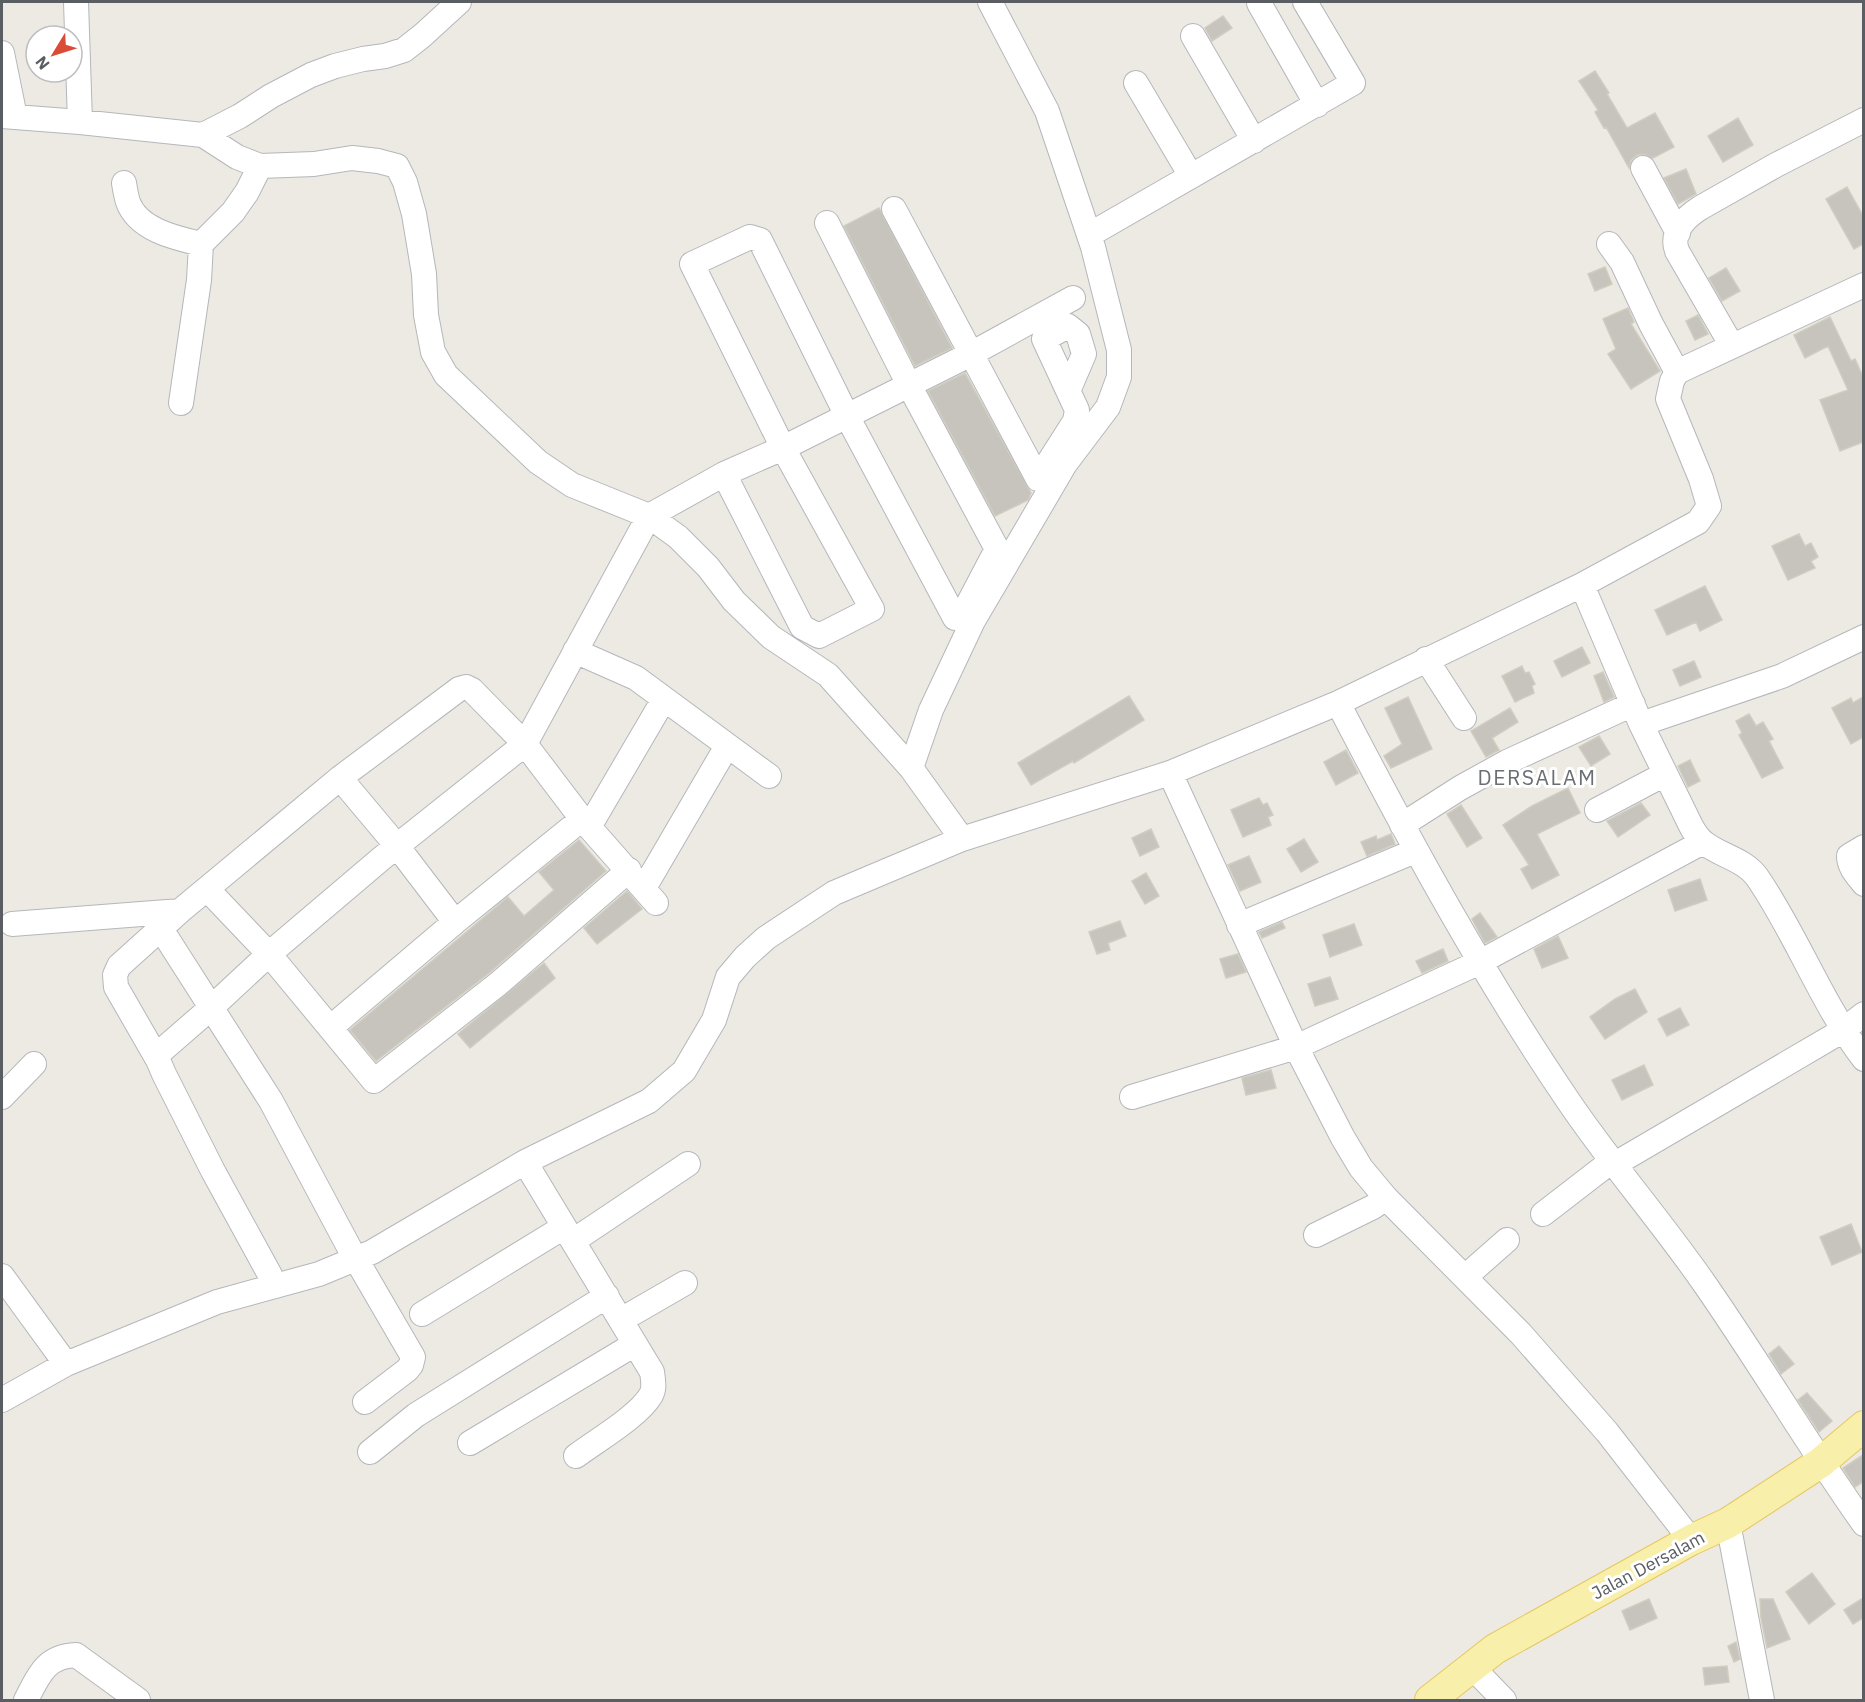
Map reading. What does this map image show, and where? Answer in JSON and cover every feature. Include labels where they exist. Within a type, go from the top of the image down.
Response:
[{"type":"main road","name":"Jalan Dersalam","points":[[1430,1701],[1495,1648],[1691,1540],[1728,1523],[1820,1463],[1863,1426]]},
{"type":"street","points":[[79,2],[80,122]]},
{"type":"street","points":[[203,135],[310,75],[363,58],[386,56],[404,50],[459,2]]},
{"type":"street","points":[[911,768],[931,710],[973,621],[1065,464],[1108,407],[1119,377],[1119,350],[1089,235],[1047,111],[990,2]]},
{"type":"street","points":[[1089,235],[1353,83],[1305,2]]},
{"type":"street","points":[[1259,3],[1317,105]]},
{"type":"street","points":[[1193,36],[1254,141]]},
{"type":"street","points":[[2,53],[8,117],[203,135],[237,157],[260,166],[314,164],[352,158],[397,166],[405,182],[414,214],[424,274],[426,315],[433,352],[446,375],[538,462],[572,485],[649,516],[678,537],[708,567],[734,601],[771,637],[828,675],[911,768],[962,838]]},
{"type":"street","points":[[1136,82],[1191,177]]},
{"type":"street","points":[[1732,346],[1675,246],[1684,220],[1700,208],[1776,165],[1863,120]]},
{"type":"street","points":[[181,404],[199,280],[201,244],[233,212],[247,192],[260,166]]},
{"type":"street","points":[[1643,168],[1678,233]]},
{"type":"street","points":[[124,183],[128,203],[140,219],[158,231],[201,244]]},
{"type":"street","points":[[894,208],[1038,479]]},
{"type":"street","points":[[827,223],[909,385],[998,549]]},
{"type":"street","points":[[724,474],[802,627],[819,636],[872,609],[783,448],[692,264],[750,237],[759,240],[847,416],[955,618],[960,616],[966,608],[1038,479],[1075,421],[1077,410],[1069,389]]},
{"type":"street","points":[[1609,244],[1622,262],[1677,372]]},
{"type":"street","points":[[2,1400],[66,1365],[217,1302],[319,1274],[354,1255],[372,1252],[525,1162],[649,1101],[684,1071],[714,1020],[728,977],[745,957],[766,938],[834,893],[962,838],[1170,773],[1338,703],[1582,585],[1698,522],[1709,507],[1701,479],[1668,399],[1672,381],[1677,372],[1863,285]]},
{"type":"street","points":[[158,1060],[159,1053],[269,954],[397,846],[525,744],[649,516],[724,474],[783,448],[971,354],[1073,298]]},
{"type":"street","points":[[1582,585],[1637,714],[1684,814],[1703,842],[1744,864],[1755,875],[1842,1031],[1863,1059]]},
{"type":"street","points":[[1402,825],[1460,788],[1507,762],[1637,714],[1782,676],[1863,638]]},
{"type":"street","points":[[576,651],[636,678],[769,776]]},
{"type":"street","points":[[1426,660],[1464,718]]},
{"type":"street","points":[[270,1275],[213,1171],[158,1060],[116,987],[115,975],[119,966],[180,911],[340,778],[459,689],[466,687],[472,690],[525,744],[586,823],[643,887]]},
{"type":"street","points":[[330,1028],[455,922],[586,823],[664,699]]},
{"type":"street","points":[[1338,703],[1415,851],[1480,962],[1570,1103],[1704,1283],[1820,1463],[1863,1524]]},
{"type":"street","points":[[207,889],[269,954],[374,1081],[498,984],[643,887],[727,746]]},
{"type":"street","points":[[1170,773],[1296,1047],[1342,1138],[1361,1168],[1386,1198],[1521,1334],[1607,1432],[1691,1540]]},
{"type":"street","points":[[1596,810],[1665,774]]},
{"type":"street","points":[[340,778],[397,846],[455,922]]},
{"type":"street","points":[[1132,1097],[1296,1047],[1480,962],[1703,842]]},
{"type":"street","points":[[1863,847],[1848,859],[1863,884]]},
{"type":"street","points":[[1239,925],[1415,851]]},
{"type":"street","points":[[12,924],[180,911]]},
{"type":"street","points":[[161,929],[271,1101],[354,1255],[413,1357],[407,1370],[365,1402]]},
{"type":"street","points":[[1543,1214],[1614,1162],[1842,1031],[1863,1014]]},
{"type":"street","points":[[2,1097],[34,1064]]},
{"type":"street","points":[[525,1162],[652,1372],[654,1385],[651,1396],[633,1414],[576,1456]]},
{"type":"street","points":[[422,1314],[568,1234],[688,1164]]},
{"type":"street","points":[[1316,1235],[1373,1207],[1386,1198]]},
{"type":"street","points":[[1465,1277],[1507,1240]]},
{"type":"street","points":[[2,1276],[66,1365]]},
{"type":"street","points":[[621,1320],[685,1283]]},
{"type":"street","points":[[370,1452],[416,1415],[607,1296]]},
{"type":"street","points":[[470,1443],[634,1344]]},
{"type":"street","points":[[1728,1523],[1762,1701]]},
{"type":"street","points":[[26,1701],[40,1671],[65,1655],[76,1655],[138,1701]]},
{"type":"street","points":[[1472,1667],[1504,1701]]},
{"type":"building","points":[[1223,16],[1232,28],[1212,41],[1205,28]]},
{"type":"building","points":[[1595,71],[1627,128],[1655,113],[1674,147],[1653,158],[1644,154],[1637,155],[1631,160],[1629,168],[1595,112],[1598,110],[1579,81]]},
{"type":"building","points":[[1738,118],[1753,145],[1723,162],[1708,136]]},
{"type":"building","points":[[1686,169],[1696,194],[1678,204],[1664,178]]},
{"type":"building","points":[[1847,187],[1863,216],[1863,244],[1854,249],[1826,199]]},
{"type":"building","points":[[879,208],[952,348],[915,366],[844,226]]},
{"type":"building","points":[[1605,267],[1612,284],[1595,291],[1588,274]]},
{"type":"building","points":[[1726,268],[1740,291],[1722,301],[1709,278]]},
{"type":"building","points":[[1628,308],[1634,322],[1631,324],[1660,371],[1631,389],[1608,354],[1616,349],[1603,319]]},
{"type":"building","points":[[1698,315],[1708,334],[1695,340],[1686,321]]},
{"type":"building","points":[[1830,317],[1851,361],[1855,359],[1863,377],[1863,442],[1840,451],[1820,400],[1848,390],[1828,346],[1805,358],[1794,335]]},
{"type":"building","points":[[965,373],[1031,493],[1028,500],[995,516],[928,391]]},
{"type":"building","points":[[1799,534],[1805,546],[1811,543],[1818,557],[1811,561],[1815,568],[1788,580],[1772,546]]},
{"type":"building","points":[[1705,586],[1722,620],[1700,631],[1696,622],[1667,635],[1655,610]]},
{"type":"building","points":[[1582,647],[1590,663],[1562,677],[1554,661]]},
{"type":"building","points":[[1694,661],[1701,677],[1680,686],[1673,670]]},
{"type":"building","points":[[1522,666],[1525,673],[1529,672],[1535,684],[1532,686],[1534,693],[1515,702],[1502,676]]},
{"type":"building","points":[[1603,672],[1614,697],[1604,702],[1594,676]]},
{"type":"building","points":[[1129,696],[1144,720],[1074,763],[1073,761],[1031,785],[1018,763]]},
{"type":"building","points":[[1408,697],[1432,749],[1391,768],[1384,756],[1402,744],[1385,708]]},
{"type":"building","points":[[1863,697],[1863,737],[1851,744],[1832,708],[1851,698],[1853,703]]},
{"type":"building","points":[[1510,708],[1518,722],[1492,738],[1499,750],[1486,757],[1471,731]]},
{"type":"building","points":[[1749,714],[1756,726],[1763,722],[1773,739],[1769,741],[1783,768],[1762,778],[1739,735],[1742,733],[1736,721]]},
{"type":"building","points":[[1599,736],[1610,754],[1591,766],[1579,747]]},
{"type":"building","points":[[1346,750],[1358,773],[1336,785],[1324,762]]},
{"type":"building","points":[[1690,760],[1700,781],[1688,787],[1678,766]]},
{"type":"building","points":[[1568,788],[1580,813],[1537,834],[1559,875],[1532,889],[1521,869],[1529,865],[1503,825],[1532,806]]},
{"type":"building","points":[[1259,798],[1263,805],[1267,803],[1273,815],[1268,817],[1271,825],[1243,837],[1231,810]]},
{"type":"building","points":[[1641,803],[1650,815],[1618,837],[1607,821]]},
{"type":"building","points":[[1461,805],[1482,838],[1467,847],[1447,814]]},
{"type":"building","points":[[1151,829],[1159,847],[1140,856],[1132,838]]},
{"type":"building","points":[[1391,834],[1395,844],[1367,856],[1361,842],[1376,836],[1377,840]]},
{"type":"building","points":[[1304,839],[1318,862],[1301,872],[1287,849]]},
{"type":"building","points":[[579,840],[606,871],[489,973],[376,1061],[350,1030],[508,897],[524,916],[554,890],[539,872]]},
{"type":"building","points":[[1249,856],[1261,882],[1240,891],[1228,865]]},
{"type":"building","points":[[1146,873],[1159,896],[1145,904],[1132,881]]},
{"type":"building","points":[[1700,879],[1707,900],[1675,911],[1668,890]]},
{"type":"building","points":[[627,891],[642,909],[597,944],[584,928]]},
{"type":"building","points":[[1480,913],[1497,937],[1485,943],[1472,919]]},
{"type":"building","points":[[1120,921],[1126,936],[1108,943],[1110,950],[1097,954],[1089,932]]},
{"type":"building","points":[[1282,922],[1285,928],[1262,938],[1259,932]]},
{"type":"building","points":[[1354,924],[1362,945],[1330,957],[1323,935]]},
{"type":"building","points":[[1558,936],[1568,958],[1542,968],[1534,949]]},
{"type":"building","points":[[1443,949],[1448,961],[1422,973],[1416,961]]},
{"type":"building","points":[[1238,954],[1246,972],[1226,978],[1220,959]]},
{"type":"building","points":[[544,963],[555,978],[470,1048],[458,1034]]},
{"type":"building","points":[[1330,977],[1338,999],[1315,1006],[1308,984]]},
{"type":"building","points":[[1635,989],[1647,1012],[1605,1039],[1590,1017],[1615,999]]},
{"type":"building","points":[[1680,1008],[1689,1025],[1667,1036],[1658,1019]]},
{"type":"building","points":[[1644,1065],[1653,1085],[1622,1100],[1612,1080]]},
{"type":"building","points":[[1271,1070],[1276,1088],[1246,1095],[1242,1078]]},
{"type":"building","points":[[1851,1224],[1862,1252],[1832,1265],[1820,1237]]},
{"type":"building","points":[[1779,1346],[1794,1364],[1781,1374],[1769,1354]]},
{"type":"building","points":[[1807,1393],[1832,1421],[1819,1432],[1798,1400]]},
{"type":"building","points":[[1863,1455],[1863,1482],[1855,1487],[1843,1468]]},
{"type":"building","points":[[1812,1573],[1835,1604],[1809,1624],[1786,1592]]},
{"type":"building","points":[[1863,1598],[1863,1618],[1853,1624],[1844,1610]]},
{"type":"building","points":[[1649,1599],[1657,1618],[1630,1630],[1622,1611]]},
{"type":"building","points":[[1760,1599],[1773,1599],[1790,1639],[1767,1648]]},
{"type":"building","points":[[1736,1642],[1740,1659],[1734,1662],[1728,1646]]},
{"type":"building","points":[[1727,1666],[1729,1682],[1705,1685],[1703,1668]]},
{"type":"district","name":"DERSALAM","points":[[1537,777]]}]
